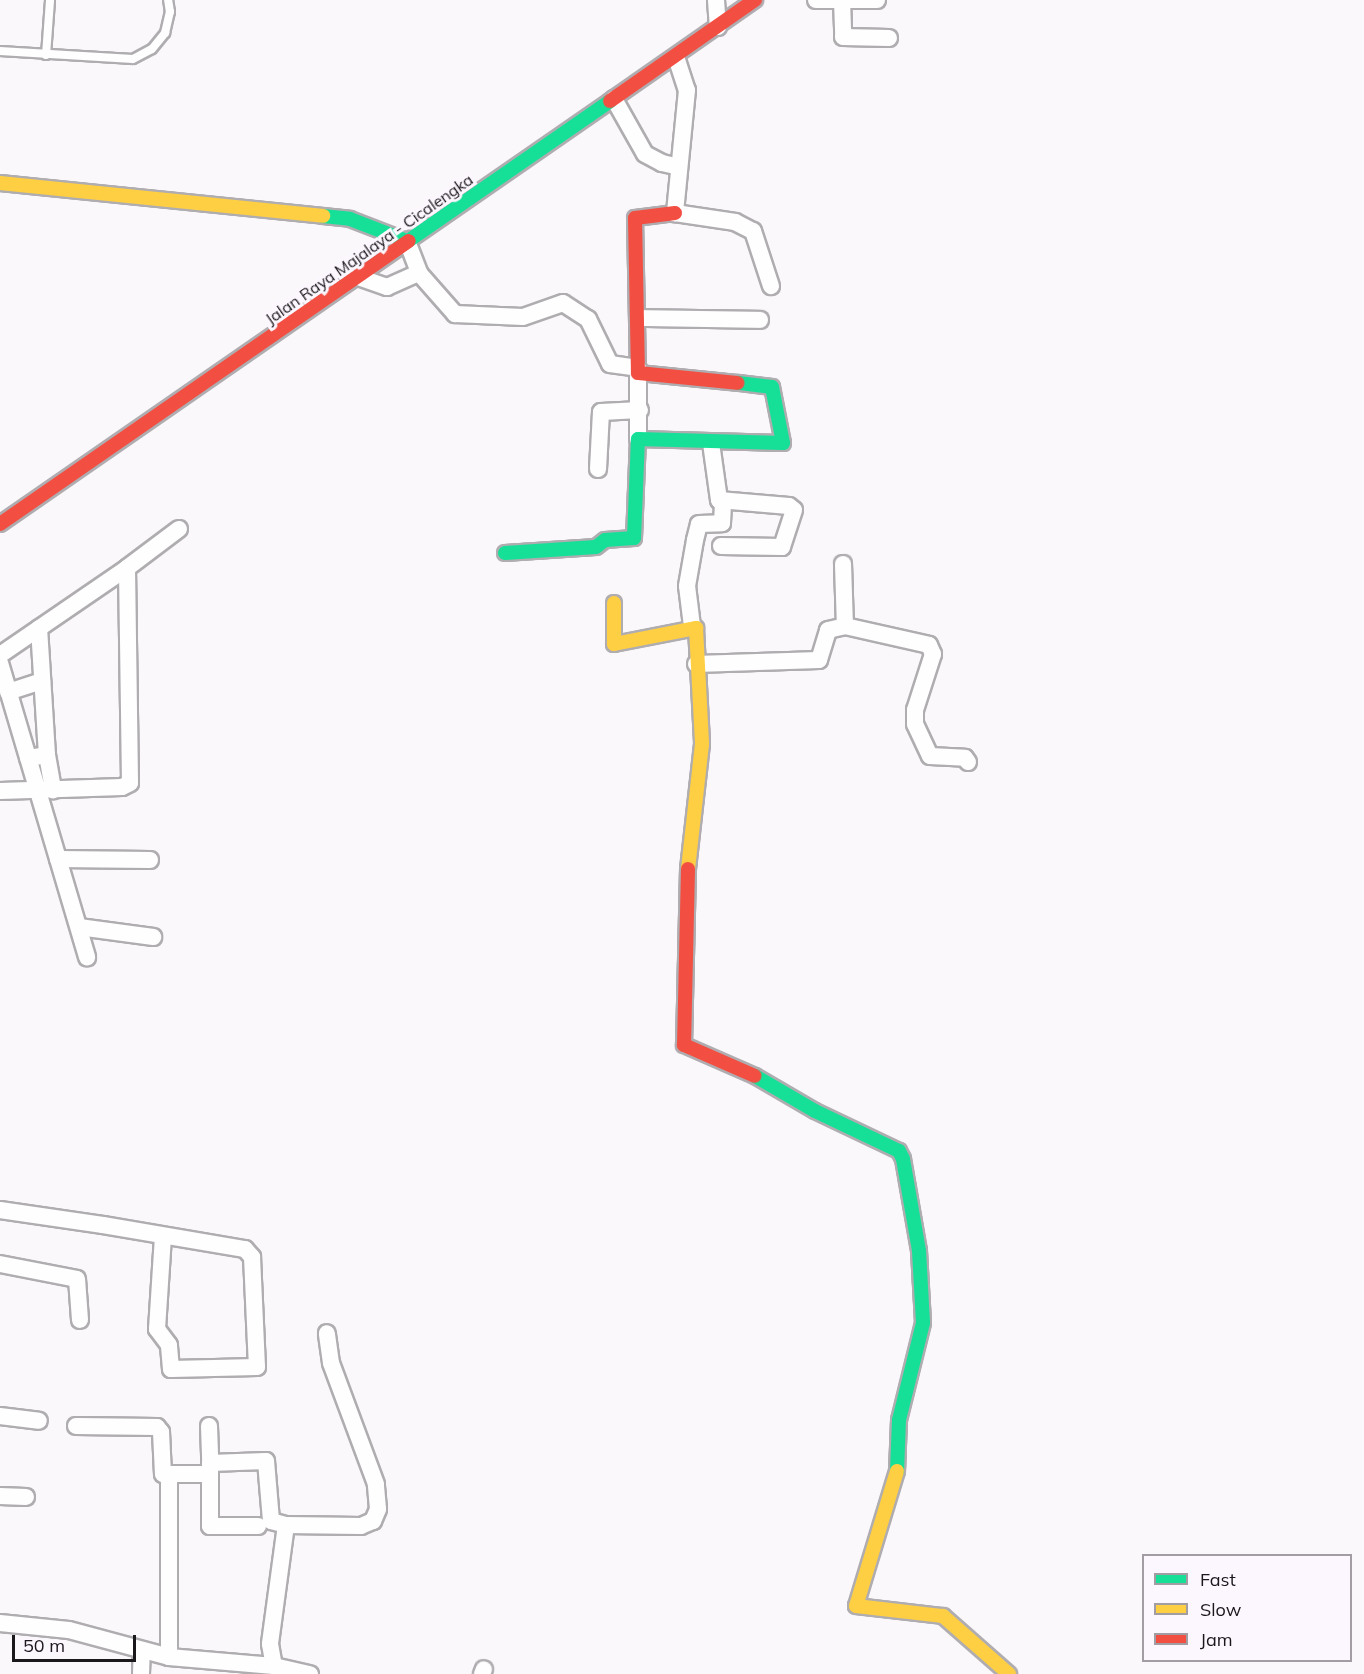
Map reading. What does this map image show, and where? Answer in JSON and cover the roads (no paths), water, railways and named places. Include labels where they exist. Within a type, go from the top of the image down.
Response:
[{"type":"street","points":[[716,0],[718,27]]},
{"type":"street","name":"Jalan Raya Majalaya - Cicalengka","points":[[0,524],[755,0]]},
{"type":"street","points":[[816,0],[877,0]]},
{"type":"street","points":[[842,1],[843,37],[889,38]]},
{"type":"street","points":[[675,213],[687,83],[676,57]]},
{"type":"street","points":[[614,99],[645,154],[662,164],[679,166]]},
{"type":"street","points":[[0,183],[350,219],[407,241],[419,273],[455,315],[523,317],[563,303],[588,319],[610,364],[638,371],[772,387],[783,443],[638,439]]},
{"type":"street","points":[[505,554],[585,548],[605,540],[634,538],[640,410],[635,218],[675,213],[735,222],[753,231],[771,286]]},
{"type":"street","points":[[358,277],[387,287],[419,273]]},
{"type":"street","points":[[639,318],[760,320]]},
{"type":"street","points":[[598,469],[601,412],[640,410]]},
{"type":"street","points":[[711,442],[716,496],[723,501],[789,506],[794,514],[782,547],[721,546]]},
{"type":"street","points":[[723,501],[722,523],[699,524],[687,586],[692,626],[696,628],[696,664],[702,744],[686,883],[684,1045],[765,1080],[815,1111],[899,1151],[916,1234],[922,1331],[899,1420],[899,1463],[856,1606],[943,1616],[1009,1674]]},
{"type":"street","points":[[0,655],[127,568],[179,529]]},
{"type":"street","points":[[843,564],[845,626]]},
{"type":"street","points":[[0,791],[46,790],[130,783],[127,568]]},
{"type":"street","points":[[614,603],[614,644],[692,626]]},
{"type":"street","points":[[696,664],[819,660],[828,630],[845,626],[931,647],[933,654],[915,710],[915,724],[930,756],[965,758],[968,762]]},
{"type":"street","points":[[39,628],[47,755],[46,790],[58,859],[87,957]]},
{"type":"street","points":[[0,663],[28,758],[46,790]]},
{"type":"street","points":[[9,692],[42,681]]},
{"type":"street","points":[[28,758],[47,755]]},
{"type":"street","points":[[58,859],[150,860]]},
{"type":"street","points":[[79,927],[153,937]]},
{"type":"street","points":[[0,1210],[162,1236],[249,1252],[257,1367],[171,1369],[169,1345],[157,1329],[162,1236]]},
{"type":"street","points":[[0,1264],[74,1276],[79,1282],[80,1320]]},
{"type":"street","points":[[76,1426],[160,1428],[162,1472],[169,1476],[266,1461],[270,1521],[286,1525],[361,1526],[373,1521],[378,1509],[376,1484],[331,1363],[327,1333]]},
{"type":"street","points":[[0,1416],[39,1421]]},
{"type":"street","points":[[209,1426],[210,1526],[258,1526]]},
{"type":"street","points":[[169,1476],[169,1658]]},
{"type":"street","points":[[0,1496],[26,1497]]},
{"type":"street","points":[[274,1666],[270,1644],[286,1525]]},
{"type":"street","points":[[0,1623],[69,1630],[110,1639],[142,1652],[169,1658],[274,1666],[302,1673]]},
{"type":"street","points":[[141,1674],[142,1652]]},
{"type":"lane","points":[[46,55],[51,0]]},
{"type":"lane","points":[[0,51],[133,59],[152,49],[165,33],[170,12],[168,0]]}]
